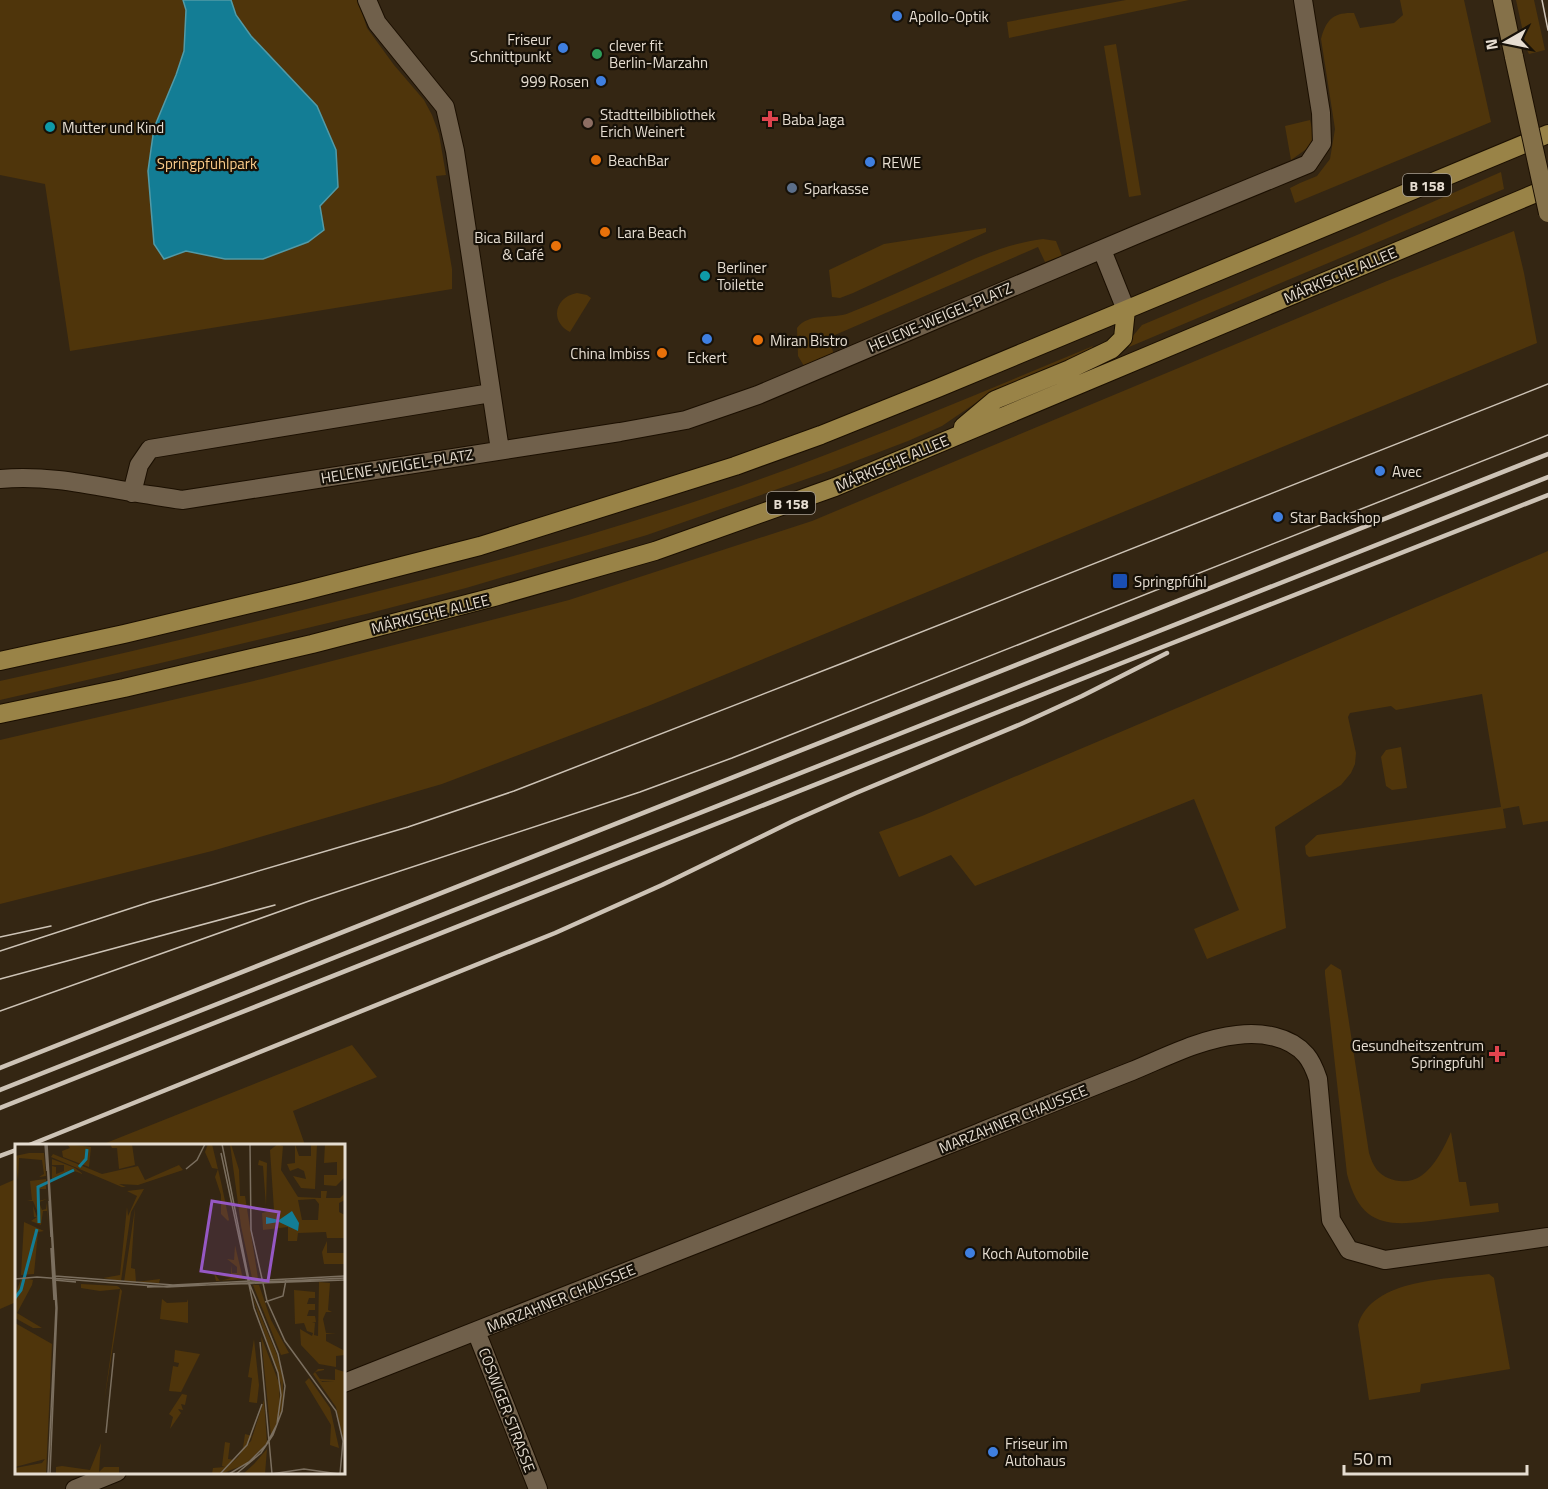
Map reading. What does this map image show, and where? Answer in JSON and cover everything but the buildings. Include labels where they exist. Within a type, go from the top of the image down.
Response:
[{"type":"main road","points":[[1502,0],[1548,213]]},
{"type":"main road","name":"B 158","points":[[0,661],[322,587],[480,546],[735,466],[821,435],[1548,134]]},
{"type":"main road","name":"MÄRKISCHE ALLEE","points":[[0,714],[312,644],[494,597],[655,551],[835,488],[1548,188]]},
{"type":"main road","points":[[950,438],[995,400],[1112,349],[1123,338],[1126,310]]},
{"type":"street","points":[[367,0],[377,23],[445,107],[454,151],[500,450]]},
{"type":"street","name":"HELENE-WEIGEL-PLATZ","points":[[132,493],[182,500],[686,420],[758,395],[1308,164],[1322,143],[1321,113],[1304,0]]},
{"type":"street","points":[[1102,250],[1126,310]]},
{"type":"street","points":[[0,479],[33,478],[76,481],[132,493],[139,465],[150,449],[491,393]]},
{"type":"street","name":"MARZAHNER CHAUSSEE","points":[[345,1383],[1199,1043],[1237,1035],[1268,1035],[1283,1039],[1297,1046],[1307,1055],[1313,1066],[1318,1079],[1331,1220],[1349,1250],[1385,1260],[1548,1237]]},
{"type":"street","name":"COSWIGER STRASSE","points":[[476,1331],[538,1489]]},
{"type":"street","points":[[75,1489],[114,1474]]},
{"type":"green space","name":"Springpfuhlpark","points":[[0,0],[358,0],[367,28],[424,100],[439,134],[446,175],[436,176],[452,269],[452,289],[70,351],[45,184],[0,175]]},
{"type":"green space","points":[[1126,0],[1189,0],[1009,38],[1007,22]]},
{"type":"green space","points":[[1400,0],[1464,0],[1491,122],[1295,203],[1290,188],[1317,176],[1330,159],[1335,129],[1321,39],[1325,27],[1332,18],[1347,13],[1354,13],[1360,28],[1394,23],[1403,15]]},
{"type":"green space","points":[[1516,0],[1534,0],[1545,50],[1529,54]]},
{"type":"green space","points":[[1116,44],[1141,195],[1129,197],[1104,46]]},
{"type":"green space","points":[[1310,120],[1312,145],[1291,160],[1285,126]]},
{"type":"green space","points":[[1501,172],[1504,189],[1129,347],[1127,343],[1142,325]]},
{"type":"green space","points":[[986,228],[986,232],[853,293],[840,298],[832,297],[829,270],[884,244]]},
{"type":"green space","points":[[1514,231],[1537,343],[648,706],[442,784],[212,851],[0,904],[0,740],[262,679],[569,600],[812,521],[1387,281]]},
{"type":"green space","points":[[1043,239],[1056,241],[1062,256],[1045,262],[1038,247],[828,338],[834,354],[804,366],[798,356],[797,328],[808,320],[849,313],[982,256],[1006,247]]},
{"type":"green space","points":[[577,293],[591,298],[570,332],[559,322],[557,310],[564,299]]},
{"type":"green space","points":[[1093,346],[1090,352],[983,398],[942,426],[908,441],[647,535],[466,588],[370,613],[0,700],[0,681],[180,640],[437,576],[554,545],[669,510],[830,453]]},
{"type":"green space","points":[[1548,551],[1548,821],[1523,825],[1519,806],[1503,809],[1506,828],[1309,857],[1306,854],[1305,846],[1317,835],[1501,807],[1482,694],[1396,710],[1391,706],[1350,713],[1348,717],[1356,753],[1351,773],[1341,785],[1275,827],[1286,928],[1207,959],[1194,929],[1239,910],[1194,799],[975,886],[951,855],[899,877],[879,832],[922,816]]},
{"type":"green space","points":[[1401,747],[1407,788],[1392,790],[1386,786],[1381,757],[1386,750]]},
{"type":"green space","points":[[1331,964],[1341,970],[1369,1153],[1376,1168],[1392,1180],[1416,1179],[1435,1162],[1451,1132],[1459,1182],[1466,1182],[1470,1206],[1498,1203],[1499,1212],[1421,1222],[1392,1223],[1369,1214],[1360,1205],[1347,1174],[1325,974],[1325,970]]},
{"type":"green space","points":[[352,1045],[377,1077],[293,1111],[305,1144],[104,1144]]},
{"type":"green space","points":[[15,1179],[15,1302],[0,1309],[0,1186]]},
{"type":"green space","points":[[1489,1274],[1494,1278],[1510,1369],[1421,1384],[1420,1392],[1369,1400],[1358,1325],[1366,1310],[1379,1298],[1414,1284]]},
{"type":"water","points":[[183,0],[231,0],[236,15],[251,36],[317,106],[336,150],[338,187],[320,206],[324,230],[308,242],[263,259],[225,259],[186,251],[164,259],[154,244],[148,171],[154,128],[184,51],[186,10]]},
{"type":"tram line","points":[[1542,0],[1548,30]]},
{"type":"tram line","points":[[0,951],[150,902],[408,827],[514,791],[1548,384]]},
{"type":"tram line","points":[[0,1011],[309,901],[640,792],[732,758],[1548,435]]},
{"type":"tram line","points":[[0,979],[275,905]]},
{"type":"tram line","points":[[0,937],[51,926]]},
{"type":"railway","points":[[0,1068],[1548,454]]},
{"type":"railway","points":[[0,1090],[1548,477]]},
{"type":"railway","points":[[0,1108],[1548,495]]},
{"type":"railway","points":[[32,1144],[555,933],[662,885],[793,821],[1021,724],[1167,653]]},
{"type":"railway","points":[[0,1156],[15,1150]]},
{"type":"place","name":"Apollo-Optik","points":[[897,16]]},
{"type":"place","name":"Friseur Schnittpunkt","points":[[563,48]]},
{"type":"place","name":"clever fit Berlin-Marzahn","points":[[597,54]]},
{"type":"place","name":"999 Rosen","points":[[601,81]]},
{"type":"place","name":"Baba Jaga","points":[[770,119]]},
{"type":"place","name":"Stadtteilbibliothek Erich Weinert","points":[[588,123]]},
{"type":"place","name":"Mutter und Kind","points":[[50,127]]},
{"type":"place","name":"BeachBar","points":[[596,160]]},
{"type":"place","name":"REWE","points":[[870,162]]},
{"type":"place","name":"Sparkasse","points":[[792,188]]},
{"type":"place","name":"Lara Beach","points":[[605,232]]},
{"type":"place","name":"Bica Billard & Café","points":[[556,246]]},
{"type":"place","name":"Berliner Toilette","points":[[705,276]]},
{"type":"place","name":"Eckert","points":[[707,339]]},
{"type":"place","name":"Miran Bistro","points":[[758,340]]},
{"type":"place","name":"China Imbiss","points":[[662,353]]},
{"type":"place","name":"Avec","points":[[1380,471]]},
{"type":"place","name":"Star Backshop","points":[[1278,517]]},
{"type":"place","name":"Springpfuhl","points":[[1120,581]]},
{"type":"place","name":"Gesundheitszentrum Springpfuhl","points":[[1497,1054]]},
{"type":"place","name":"Koch Automobile","points":[[970,1253]]},
{"type":"place","name":"Friseur im Autohaus","points":[[993,1452]]}]
